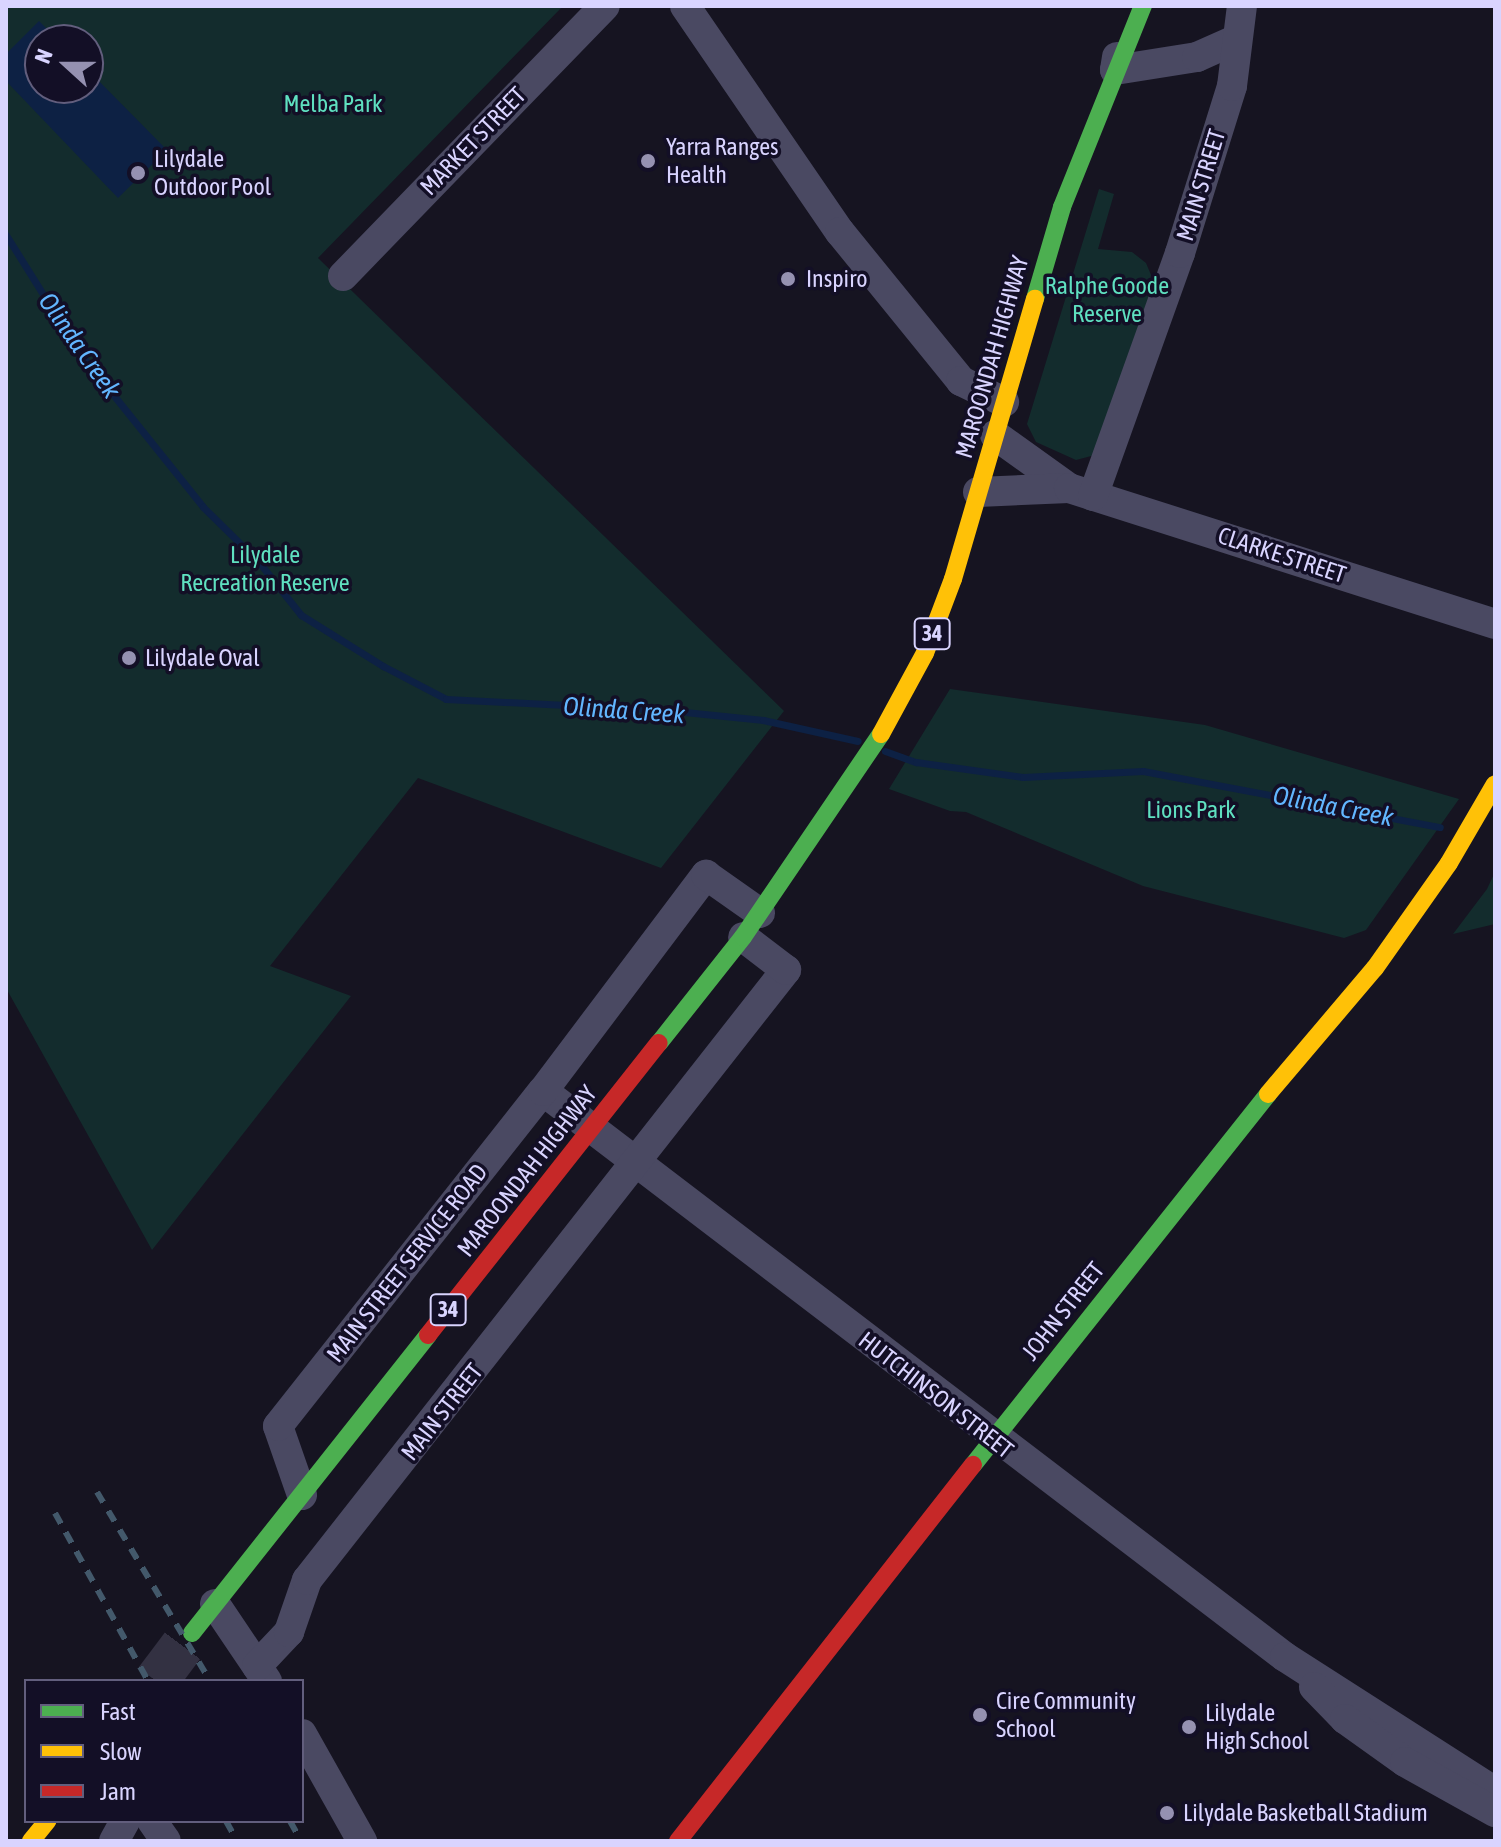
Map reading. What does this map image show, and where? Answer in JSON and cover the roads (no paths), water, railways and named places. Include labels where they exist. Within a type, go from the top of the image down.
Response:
[{"type":"main road","name":"MAROONDAH HIGHWAY","points":[[192,1633],[736,945],[889,722],[925,653],[978,492],[1062,207],[1143,6]]},
{"type":"main road","name":"JOHN STREET","points":[[678,1841],[1204,1169],[1375,968],[1495,784]]},
{"type":"main road","points":[[31,1841],[45,1823]]},
{"type":"street","name":"MARKET STREET","points":[[343,276],[605,6]]},
{"type":"street","points":[[685,6],[840,232],[961,381],[1004,402]]},
{"type":"street","points":[[1124,6],[1115,70],[1197,57],[1235,40]]},
{"type":"street","name":"MAIN STREET","points":[[1081,492],[1184,240],[1235,75],[1235,40],[1242,6]]},
{"type":"street","name":"CLARKE STREET","points":[[995,435],[1081,492],[1495,624]]},
{"type":"street","name":"CLARKE STREET","points":[[978,492],[1081,492]]},
{"type":"street","points":[[593,1126],[543,1091],[706,875],[760,913]]},
{"type":"street","points":[[637,1160],[786,970],[736,945]]},
{"type":"street","name":"MAIN STREET SERVICE ROAD","points":[[302,1495],[278,1426],[543,1091]]},
{"type":"street","name":"HUTCHINSON STREET","points":[[593,1126],[993,1439],[1285,1657],[1345,1719],[1495,1792]]},
{"type":"street","name":"MAIN STREET","points":[[262,1674],[289,1632],[307,1580],[637,1160]]},
{"type":"street","points":[[215,1604],[262,1674]]},
{"type":"street","points":[[304,1738],[362,1841]]},
{"type":"street","name":"HUTCHINSON STREET","points":[[1410,1752],[1495,1812]]},
{"type":"street","points":[[114,1841],[124,1823]]},
{"type":"street","points":[[153,1823],[166,1841]]},
{"type":"water","points":[[24,36],[24,100],[6,81],[6,54]]},
{"type":"water","points":[[104,86],[167,150],[118,198],[28,104],[104,104]]},
{"type":"waterway","name":"Olinda Creek","points":[[6,235],[79,352],[203,507],[258,561],[301,615],[383,666],[446,699],[665,710],[763,720],[858,741]]},
{"type":"waterway","name":"Olinda Creek","points":[[885,751],[916,762],[1023,777],[1143,771],[1440,827]]},
{"type":"tunnel","points":[[158,1679],[192,1633]]},
{"type":"railway","points":[[97,1492],[209,1679]]},
{"type":"railway","points":[[55,1513],[147,1679]]},
{"type":"railway","points":[[227,1823],[237,1841]]},
{"type":"railway","points":[[291,1823],[301,1841]]},
{"type":"place","name":"Yarra Ranges Health","points":[[648,161]]},
{"type":"place","name":"Lilydale Outdoor Pool","points":[[138,173]]},
{"type":"place","name":"Inspiro","points":[[788,279]]},
{"type":"place","name":"Lilydale Oval","points":[[129,658]]},
{"type":"place","name":"Cire Community School","points":[[980,1715]]},
{"type":"place","name":"Lilydale High School","points":[[1189,1727]]},
{"type":"place","name":"Lilydale Basketball Stadium","points":[[1167,1813]]},
{"type":"park label","name":"Melba Park","points":[[333,104]]},
{"type":"park label","name":"Ralphe Goode Reserve","points":[[1107,300]]},
{"type":"park label","name":"Lilydale Recreation Reserve","points":[[265,569]]},
{"type":"park label","name":"Lions Park","points":[[1191,810]]}]
